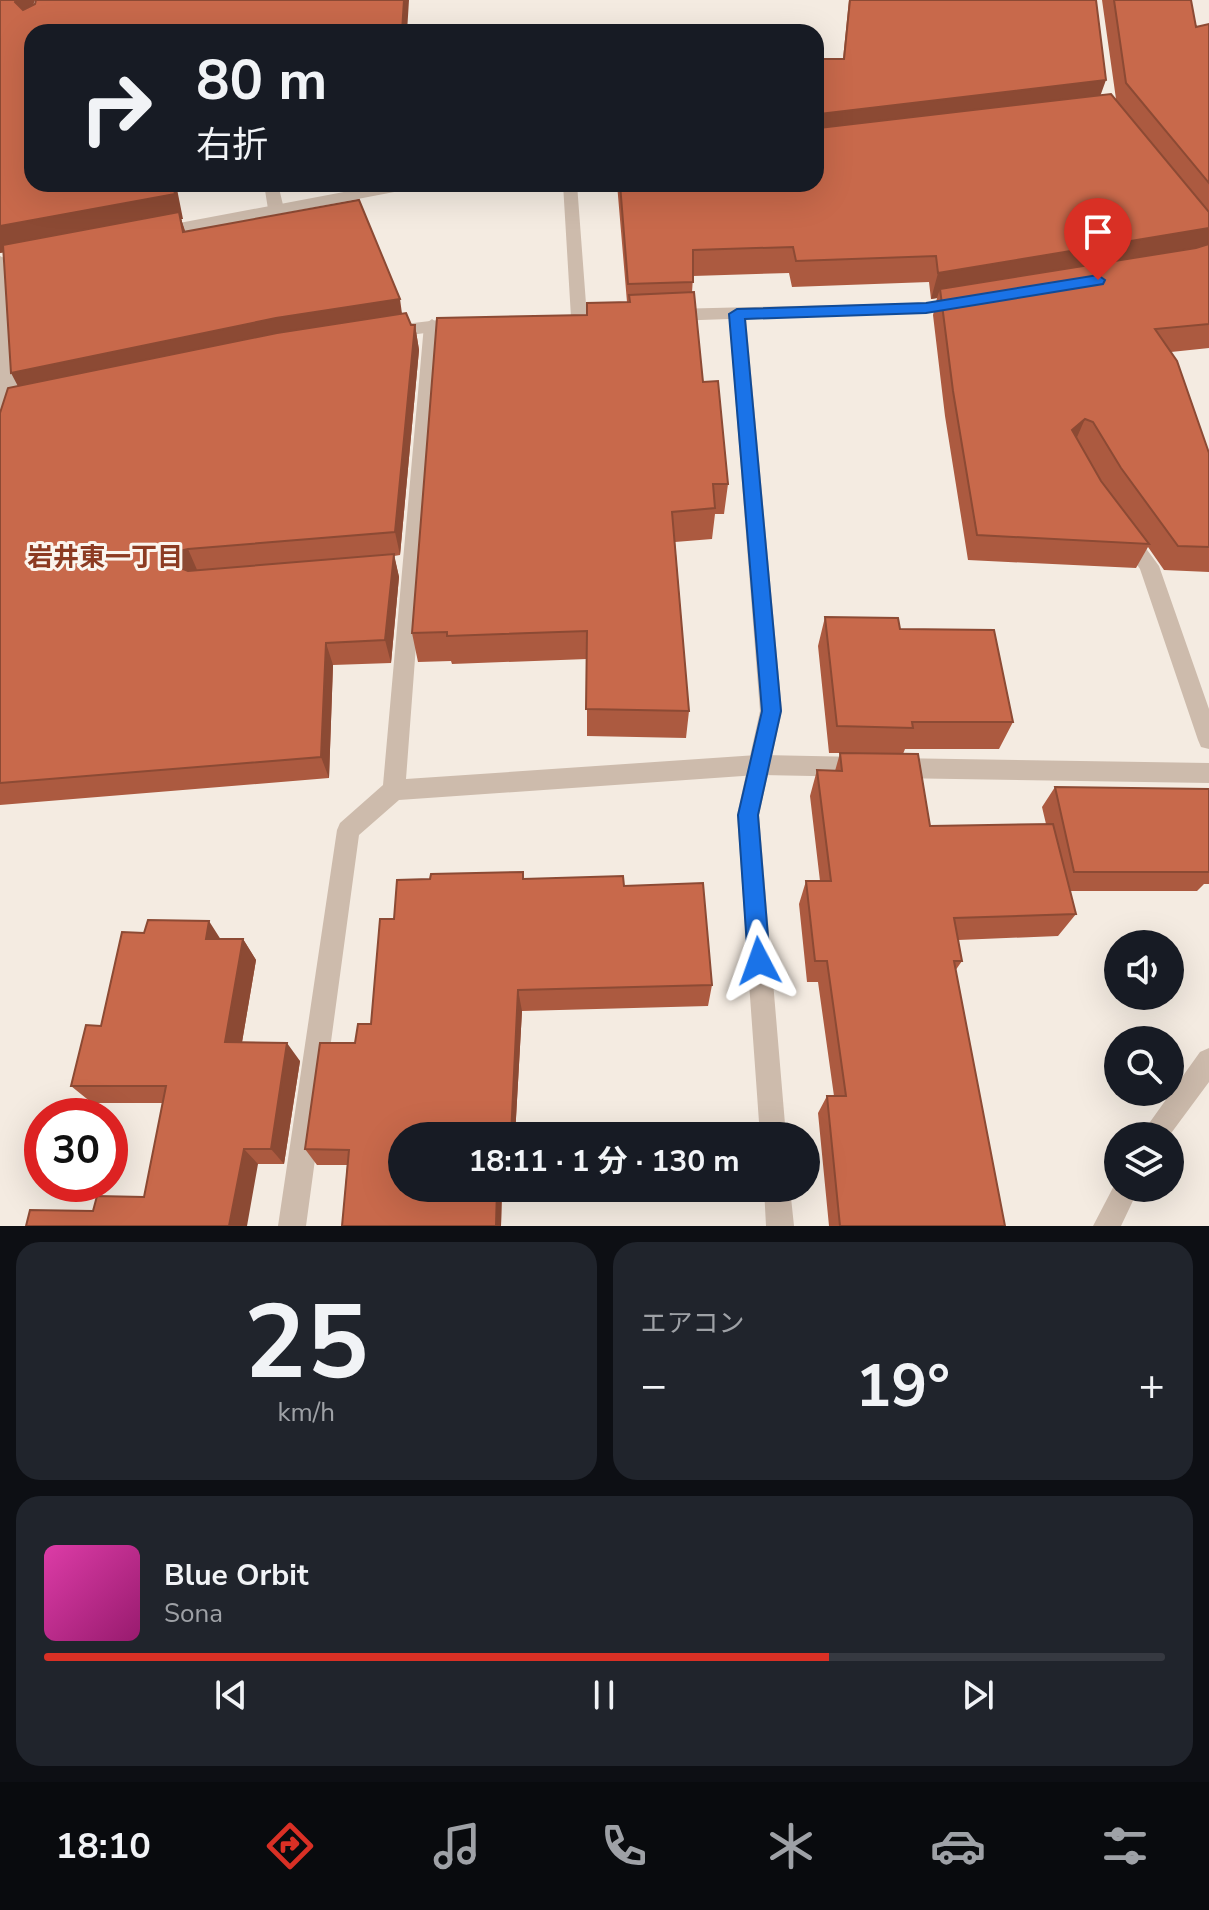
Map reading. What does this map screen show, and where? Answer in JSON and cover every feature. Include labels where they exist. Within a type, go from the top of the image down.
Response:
[{"type":"street","points":[[273,192],[276,209]]},
{"type":"street","points":[[139,235],[367,192]]},
{"type":"street","points":[[571,192],[579,317]]},
{"type":"street","points":[[0,442],[12,406],[6,260]]},
{"type":"street","points":[[658,316],[926,308],[971,301]]},
{"type":"street","points":[[737,314],[771,711],[748,815],[772,1122]]},
{"type":"street","points":[[373,334],[476,322]]},
{"type":"street","points":[[394,790],[405,566],[432,325]]},
{"type":"street","points":[[1116,521],[1149,566],[1209,740]]},
{"type":"street","points":[[292,1226],[348,830],[394,790],[757,765],[1209,773]]},
{"type":"street","points":[[1163,1122],[1209,1061]]},
{"type":"street","points":[[778,1202],[780,1226]]},
{"type":"street","points":[[1107,1226],[1119,1202]]},
{"type":"building","points":[[0,0],[16,0],[23,10],[35,4],[36,0],[404,0],[402,24],[24,24],[24,192],[175,194],[0,226]]},
{"type":"building","points":[[850,0],[1096,0],[1106,80],[824,114],[824,59],[844,59]]},
{"type":"building","points":[[1114,0],[1191,0],[1196,27],[1209,24],[1209,183],[1126,83]]},
{"type":"building","points":[[1111,94],[1209,212],[1209,228],[938,273],[936,256],[796,261],[793,247],[693,250],[693,282],[628,284],[621,192],[824,192],[824,127]]},
{"type":"building","points":[[359,200],[400,299],[276,318],[11,373],[3,245],[179,212],[183,232]]},
{"type":"building","points":[[1209,244],[1209,324],[1155,329],[1177,361],[1209,453],[1209,547],[1178,546],[1121,468],[1093,422],[1085,419],[1072,430],[1101,481],[1149,544],[977,535],[940,289]]},
{"type":"building","points":[[694,292],[703,382],[718,381],[728,484],[713,484],[715,508],[672,512],[689,711],[586,709],[587,631],[447,636],[447,632],[412,633],[437,318],[587,315],[587,303],[630,302],[629,295]]},
{"type":"building","points":[[406,313],[411,325],[415,325],[395,532],[188,549],[180,551],[175,558],[178,567],[188,571],[394,554],[385,640],[326,643],[321,757],[0,783],[0,413],[8,388],[277,333]]},
{"type":"building","points":[[825,617],[898,618],[900,629],[994,630],[1013,722],[912,722],[913,728],[837,726]]},
{"type":"building","points":[[840,753],[918,754],[930,826],[1053,824],[1076,914],[954,918],[962,961],[954,961],[1005,1226],[840,1226],[827,1096],[846,1096],[827,961],[815,961],[806,881],[831,881],[817,770],[842,771]]},
{"type":"building","points":[[1055,787],[1209,789],[1209,872],[1074,872]]},
{"type":"building","points":[[523,872],[523,879],[623,876],[624,886],[703,883],[712,985],[518,990],[512,1122],[388,1122],[388,1202],[497,1202],[496,1226],[342,1226],[349,1150],[305,1149],[320,1043],[355,1043],[358,1024],[371,1024],[380,919],[394,919],[397,880],[430,879],[431,874]]},
{"type":"building","points":[[148,920],[209,921],[206,939],[243,939],[225,1042],[287,1043],[271,1149],[244,1149],[229,1226],[26,1226],[30,1210],[93,1211],[95,1202],[128,1202],[128,1197],[144,1197],[166,1086],[71,1086],[86,1025],[101,1026],[122,932],[144,933]]},
{"type":"district","name":"岩井東一丁目","points":[[105,557]]},
{"type":"route","points":[[759,961],[748,815],[771,711],[737,314],[926,308],[1098,280]]}]
